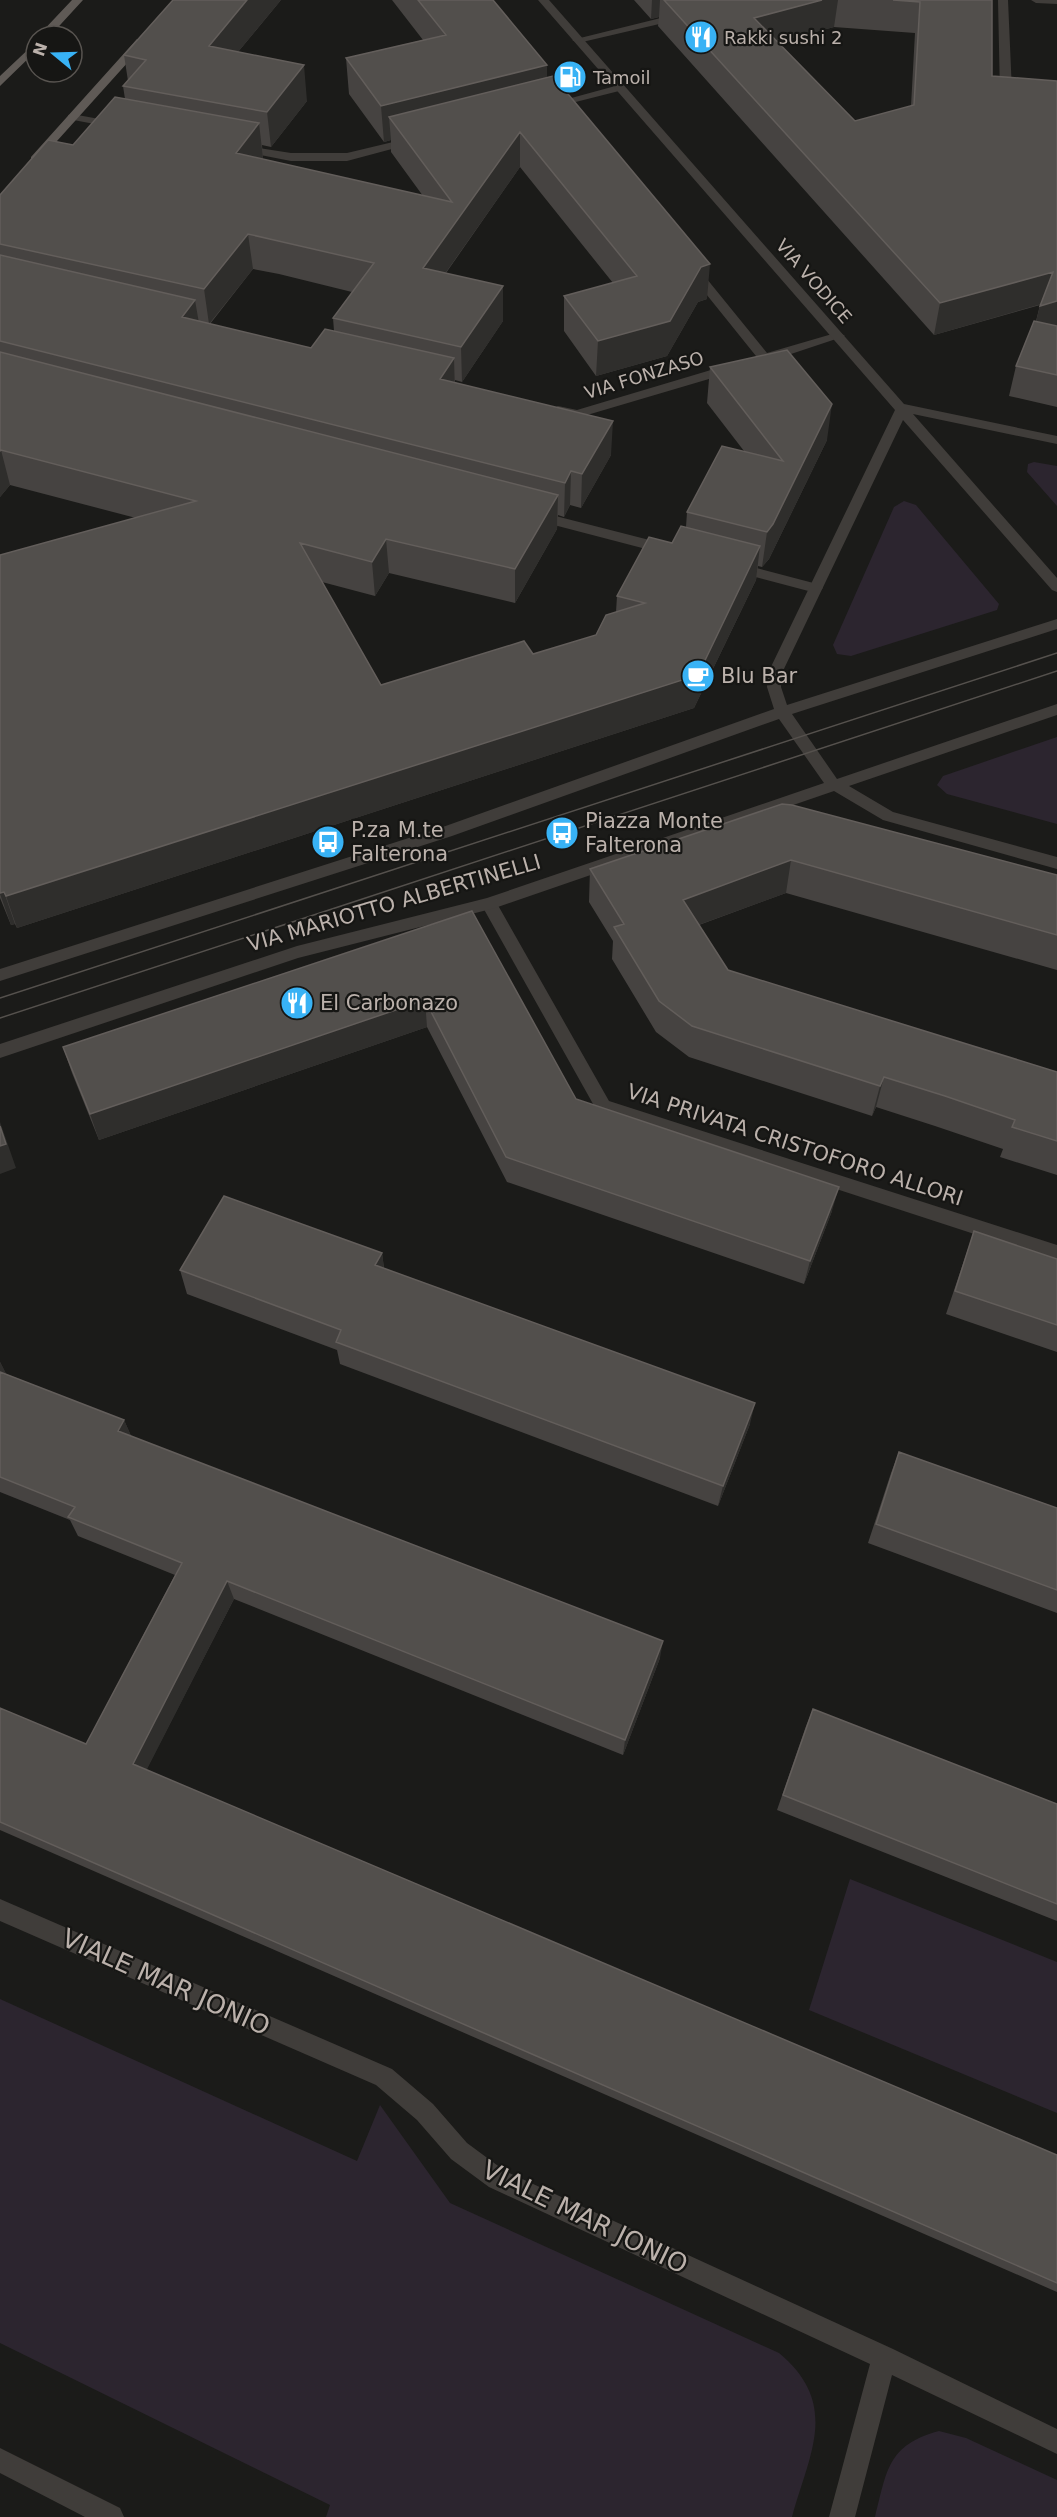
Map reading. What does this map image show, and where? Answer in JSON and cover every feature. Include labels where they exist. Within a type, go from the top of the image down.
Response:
[{"type":"main road","points":[[55,24],[78,0]]},
{"type":"main road","points":[[29,166],[147,34]]},
{"type":"main road","points":[[0,83],[24,58]]},
{"type":"street","name":"VIA VODICE","points":[[543,0],[1057,587]]},
{"type":"street","points":[[1003,0],[1006,95],[1057,100]]},
{"type":"street","points":[[1036,0],[1057,1]]},
{"type":"street","points":[[578,40],[697,13]]},
{"type":"street","points":[[532,110],[559,108],[619,88]]},
{"type":"street","points":[[72,117],[130,128]]},
{"type":"street","points":[[222,145],[291,157],[347,157],[428,136]]},
{"type":"street","points":[[683,258],[754,361]]},
{"type":"street","name":"VIA FONZASO","points":[[542,406],[577,414],[839,336]]},
{"type":"street","points":[[1057,440],[902,408],[775,673],[774,687],[782,712],[833,784],[888,816],[1057,863]]},
{"type":"street","points":[[523,513],[683,554]]},
{"type":"street","points":[[717,562],[816,588]]},
{"type":"street","points":[[0,975],[446,832],[782,712],[1057,624]]},
{"type":"street","points":[[833,784],[1057,709]]},
{"type":"street","name":"VIA MARIOTTO ALBERTINELLI","points":[[0,1051],[297,952],[489,904],[833,784]]},
{"type":"street","name":"VIA PRIVATA CRISTOFORO ALLORI","points":[[489,904],[603,1106],[1057,1253]]},
{"type":"street","name":"VIALE MAR JONIO","points":[[0,1910],[384,2077],[425,2112],[459,2151],[497,2179],[884,2358],[1057,2442]]},
{"type":"street","points":[[842,2517],[884,2358]]},
{"type":"street","points":[[0,2460],[111,2517]]},
{"type":"shaded area","points":[[1034,462],[1057,466],[1057,506],[1027,472],[1028,464]]},
{"type":"shaded area","points":[[904,501],[916,505],[999,604],[997,610],[851,656],[837,654],[833,645],[894,507]]},
{"type":"shaded area","points":[[1057,737],[1057,824],[947,794],[937,785],[943,776]]},
{"type":"shaded area","points":[[850,1879],[1057,1962],[1057,2113],[809,2010]]},
{"type":"shaded area","points":[[0,1999],[357,2161],[380,2105],[450,2203],[779,2353],[798,2372],[809,2391],[815,2410],[812,2450],[792,2517],[326,2517],[330,2505],[0,2343]]},
{"type":"shaded area","points":[[939,2431],[966,2438],[1057,2480],[1057,2517],[875,2517],[887,2473],[899,2452],[922,2437]]},
{"type":"building","points":[[173,0],[247,0],[209,46],[304,65],[267,112],[123,86],[146,60],[124,55]]},
{"type":"building","points":[[418,0],[493,0],[547,65],[381,106],[346,58],[446,35]]},
{"type":"building","points":[[664,0],[822,0],[754,18],[855,121],[914,105],[920,2],[893,0],[992,0],[992,76],[1057,81],[1057,301],[1040,306],[1053,272],[940,303]]},
{"type":"building","points":[[553,76],[710,264],[701,267],[670,321],[598,341],[564,296],[637,276],[520,132],[423,268],[503,286],[461,347],[333,318],[374,263],[248,234],[204,289],[0,244],[0,195],[48,140],[73,145],[115,97],[259,123],[236,153],[452,202],[389,117]]},
{"type":"building","points":[[0,255],[195,300],[182,317],[311,348],[325,329],[454,358],[440,379],[613,421],[582,474],[571,471],[565,483],[0,341]]},
{"type":"building","points":[[1034,321],[1057,326],[1057,375],[1016,366]]},
{"type":"building","points":[[787,350],[832,404],[773,524],[767,532],[687,512],[722,446],[783,461],[710,367]]},
{"type":"building","points":[[0,352],[558,495],[515,569],[386,539],[372,562],[300,543],[381,685],[524,641],[533,654],[596,635],[606,615],[645,603],[617,596],[649,537],[672,543],[681,526],[760,546],[698,675],[6,896],[4,892],[0,893],[0,555],[196,501],[0,451]]},
{"type":"building","points":[[782,804],[1057,875],[1057,935],[791,860],[683,900],[728,970],[1057,1072],[1057,1141],[1012,1127],[1015,1120],[945,1096],[884,1077],[880,1086],[692,1026],[659,1001],[614,927],[624,924],[590,869]]},
{"type":"building","points":[[472,911],[576,1099],[839,1187],[810,1261],[506,1157],[425,1000],[90,1114],[63,1047]]},
{"type":"building","points":[[0,1126],[6,1144],[0,1146]]},
{"type":"building","points":[[224,1196],[382,1253],[375,1265],[755,1403],[723,1486],[336,1342],[341,1330],[180,1270]]},
{"type":"building","points":[[974,1231],[1057,1259],[1057,1325],[955,1291]]},
{"type":"building","points":[[0,1372],[124,1420],[118,1431],[663,1641],[625,1740],[227,1581],[133,1764],[1057,2155],[1057,2283],[0,1822],[0,1708],[86,1744],[182,1563],[68,1517],[75,1507],[0,1477]]},
{"type":"building","points":[[899,1452],[1057,1508],[1057,1590],[876,1524]]},
{"type":"building","points":[[813,1709],[1057,1804],[1057,1904],[783,1795]]},
{"type":"tram line","points":[[0,998],[1057,653]]},
{"type":"tram line","points":[[0,1018],[1057,671]]},
{"type":"place","name":"Rakki sushi 2","points":[[701,37]]},
{"type":"place","name":"Tamoil","points":[[570,77]]},
{"type":"place","name":"Blu Bar","points":[[698,676]]},
{"type":"place","name":"Piazza Monte Falterona","points":[[562,833]]},
{"type":"place","name":"P.za M.te Falterona","points":[[328,842]]},
{"type":"place","name":"El Carbonazo","points":[[297,1003]]}]
